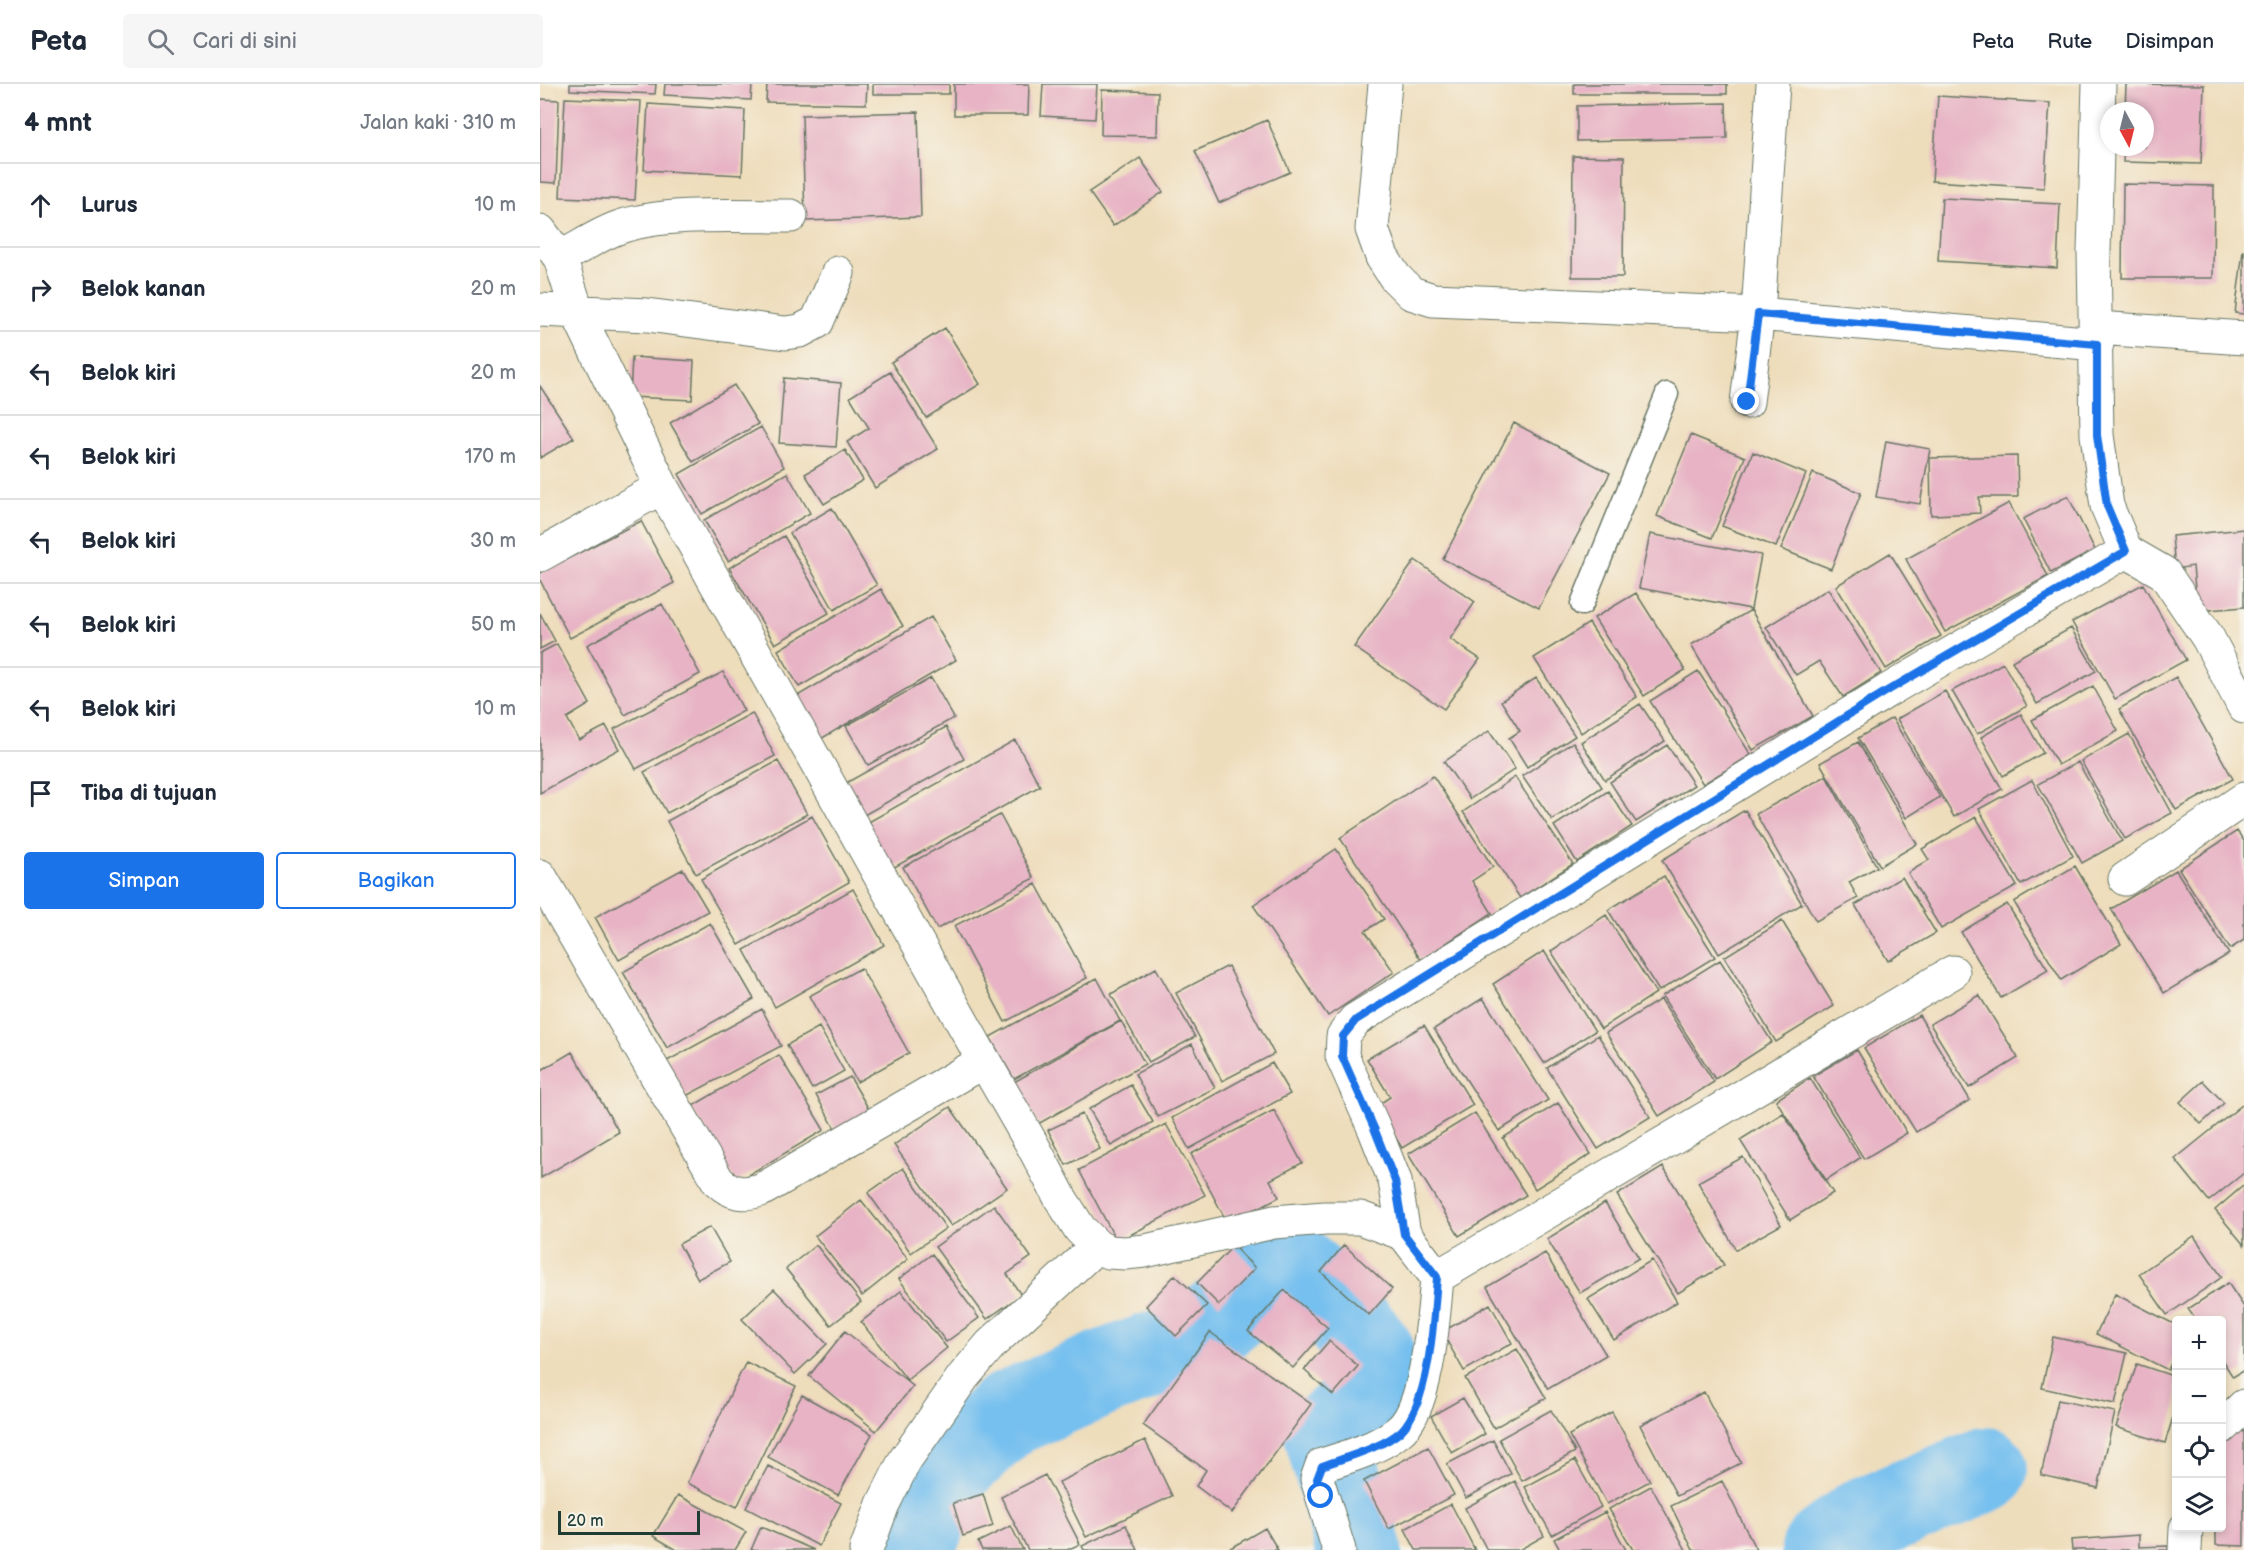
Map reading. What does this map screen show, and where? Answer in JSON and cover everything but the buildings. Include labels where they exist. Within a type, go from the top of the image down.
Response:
[{"type":"street","points":[[1384,84],[1372,230],[1382,257],[1395,277],[1412,293],[1433,300],[1758,314],[2097,336],[2244,338]]},
{"type":"street","points":[[1747,402],[1758,314],[1773,84]]},
{"type":"street","points":[[2099,84],[2094,251],[2097,435],[2107,506],[2126,551],[2164,573],[2208,638],[2244,707]]},
{"type":"street","points":[[560,258],[617,228],[652,219],[718,215],[791,216]]},
{"type":"street","points":[[540,231],[560,258],[578,314],[662,487],[1033,1146],[1060,1199],[1080,1230],[1097,1246],[1108,1252],[1125,1253],[1145,1251],[1274,1222],[1325,1218],[1360,1218],[1404,1234]]},
{"type":"street","points":[[540,310],[578,314],[647,315],[785,333],[800,331],[817,322],[838,273]]},
{"type":"street","points":[[540,555],[662,487]]},
{"type":"street","points":[[1339,1550],[1317,1479],[1322,1466],[1368,1450],[1400,1431],[1415,1410],[1427,1364],[1437,1277],[1404,1234],[1395,1181],[1342,1056],[1343,1036],[1356,1020],[1887,691],[2126,551]]},
{"type":"street","points":[[2125,879],[2244,799]]},
{"type":"street","points":[[540,876],[718,1181],[728,1190],[738,1194],[761,1190],[984,1061]]},
{"type":"street","points":[[1437,1277],[1953,972]]},
{"type":"street","points":[[866,1550],[882,1504],[905,1460],[963,1377],[999,1337],[1097,1246]]},
{"type":"street","points":[[2225,1424],[2244,1406]]},
{"type":"street","points":[[2185,1550],[2186,1532]]},
{"type":"lane","points":[[1582,604],[1667,394]]},
{"type":"waterway","points":[[910,1550],[946,1471],[1006,1415],[1106,1372],[1167,1350],[1216,1322],[1248,1296],[1270,1270],[1296,1268],[1341,1313],[1371,1351],[1362,1404],[1327,1434],[1359,1550]]},
{"type":"waterway","points":[[1824,1550],[1862,1521],[1985,1470]]},
{"type":"route","points":[[1321,1496],[1317,1479],[1322,1466],[1368,1450],[1400,1431],[1415,1410],[1427,1364],[1434,1318],[1437,1277],[1404,1234],[1395,1181],[1342,1056],[1343,1036],[1356,1020],[1887,691],[2126,551],[2107,506],[2097,435],[2097,344],[1758,314],[1747,402]]}]
